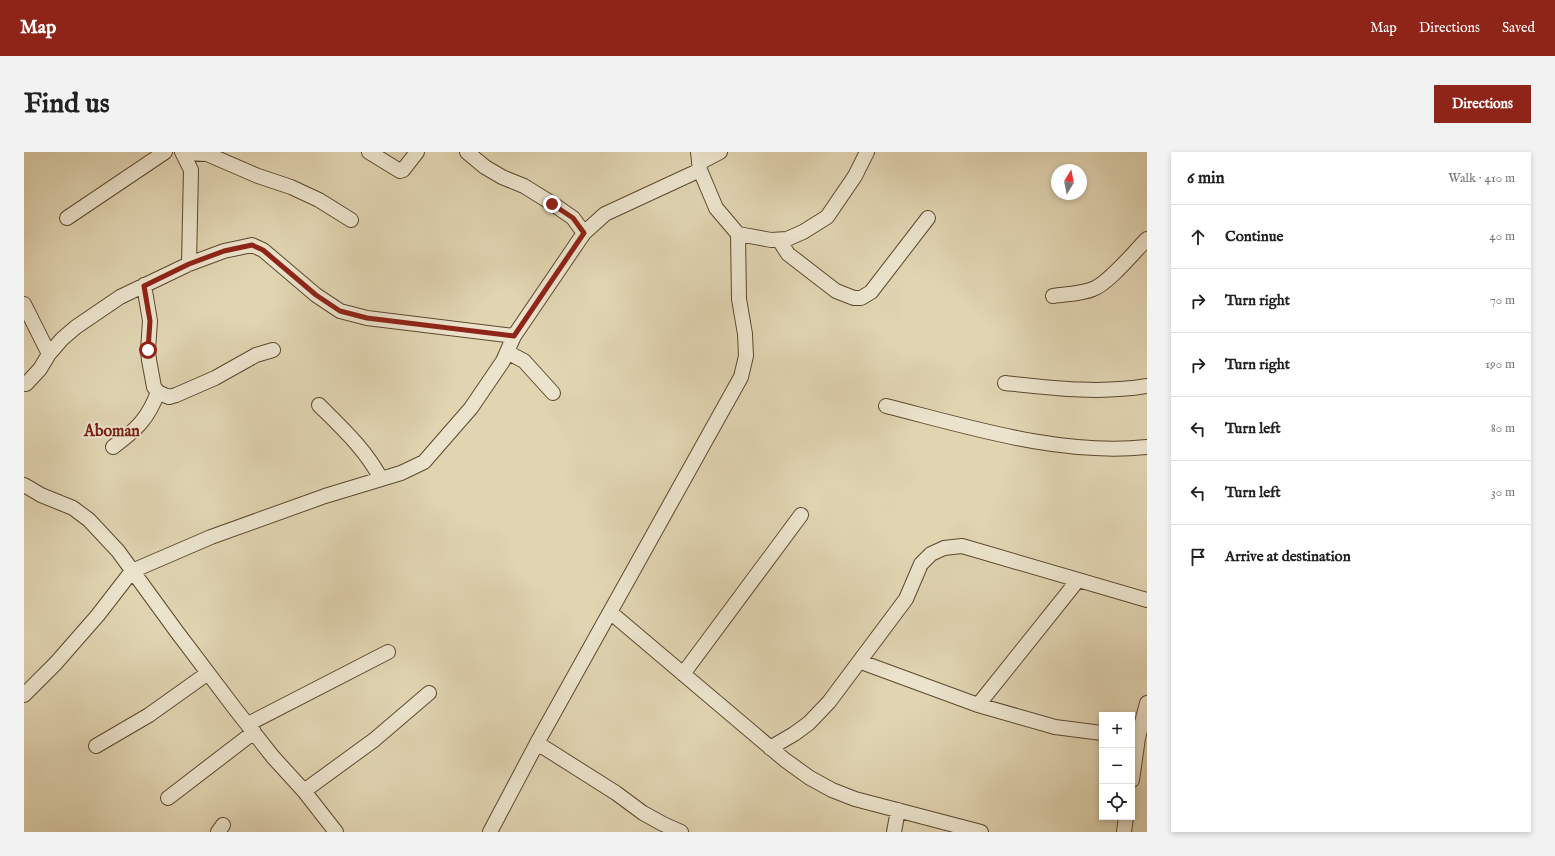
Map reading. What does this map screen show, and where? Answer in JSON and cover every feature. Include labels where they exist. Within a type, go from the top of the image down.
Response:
[{"type":"street","points":[[67,218],[165,152]]},
{"type":"street","points":[[189,264],[191,170],[183,152],[207,154],[258,176],[292,187],[319,200],[351,220]]},
{"type":"street","points":[[369,152],[400,172],[417,152]]},
{"type":"street","points":[[467,152],[485,167],[502,177],[524,186],[573,218],[584,233]]},
{"type":"street","points":[[24,695],[56,663],[98,615],[132,571],[212,537],[325,496],[401,473],[424,462],[471,408],[502,361],[514,336],[584,233],[605,214],[720,152]]},
{"type":"street","points":[[738,234],[771,240],[787,239],[803,232],[827,218],[855,176],[868,152]]},
{"type":"street","points":[[490,832],[537,743],[741,377],[746,356],[745,334],[739,299],[738,234],[716,208],[699,162]]},
{"type":"street","points":[[779,240],[788,254],[836,291],[854,298],[861,298],[872,292],[928,218]]},
{"type":"street","points":[[1053,296],[1095,289],[1147,239]]},
{"type":"street","points":[[26,384],[40,369],[49,354],[76,327],[120,297],[189,264],[224,251],[252,245],[263,250],[316,295],[340,311],[367,318],[514,336]]},
{"type":"street","points":[[144,286],[150,321],[148,350],[149,360],[154,387],[158,392],[169,396],[176,395],[215,378],[256,355],[273,350]]},
{"type":"street","points":[[24,304],[49,354]]},
{"type":"street","points":[[507,352],[524,361],[553,393]]},
{"type":"street","points":[[1005,383],[1072,390],[1124,389],[1147,386]]},
{"type":"street","points":[[113,447],[134,431],[149,412],[158,392]]},
{"type":"street","points":[[319,405],[360,447],[370,460],[380,479]]},
{"type":"street","points":[[886,406],[1006,436],[1052,445],[1128,449],[1147,447]]},
{"type":"street","points":[[24,485],[41,495],[73,508],[90,520],[118,551],[208,673],[273,757],[304,791],[336,832]]},
{"type":"street","points":[[683,674],[801,515]]},
{"type":"street","points":[[770,748],[809,723],[829,702],[861,662],[906,599],[921,564],[931,554],[944,548],[962,546],[1147,600]]},
{"type":"street","points":[[978,706],[1078,580]]},
{"type":"street","points":[[610,612],[770,748],[810,778],[832,790],[855,798],[981,832]]},
{"type":"street","points":[[168,798],[251,728],[388,652]]},
{"type":"street","points":[[861,662],[978,706],[1055,727],[1099,733]]},
{"type":"street","points":[[96,746],[149,715],[208,673]]},
{"type":"street","points":[[304,791],[374,740],[429,693]]},
{"type":"street","points":[[1135,738],[1147,703]]},
{"type":"street","points":[[537,743],[616,793],[660,828],[681,832]]},
{"type":"street","points":[[894,832],[898,810]]},
{"type":"street","points":[[1124,832],[1126,820]]},
{"type":"district","name":"Aboman","points":[[112,432]]},
{"type":"route","points":[[148,350],[150,321],[144,286],[189,264],[224,251],[252,245],[263,250],[316,295],[340,311],[367,318],[514,336],[584,233],[573,218],[552,204]]}]
